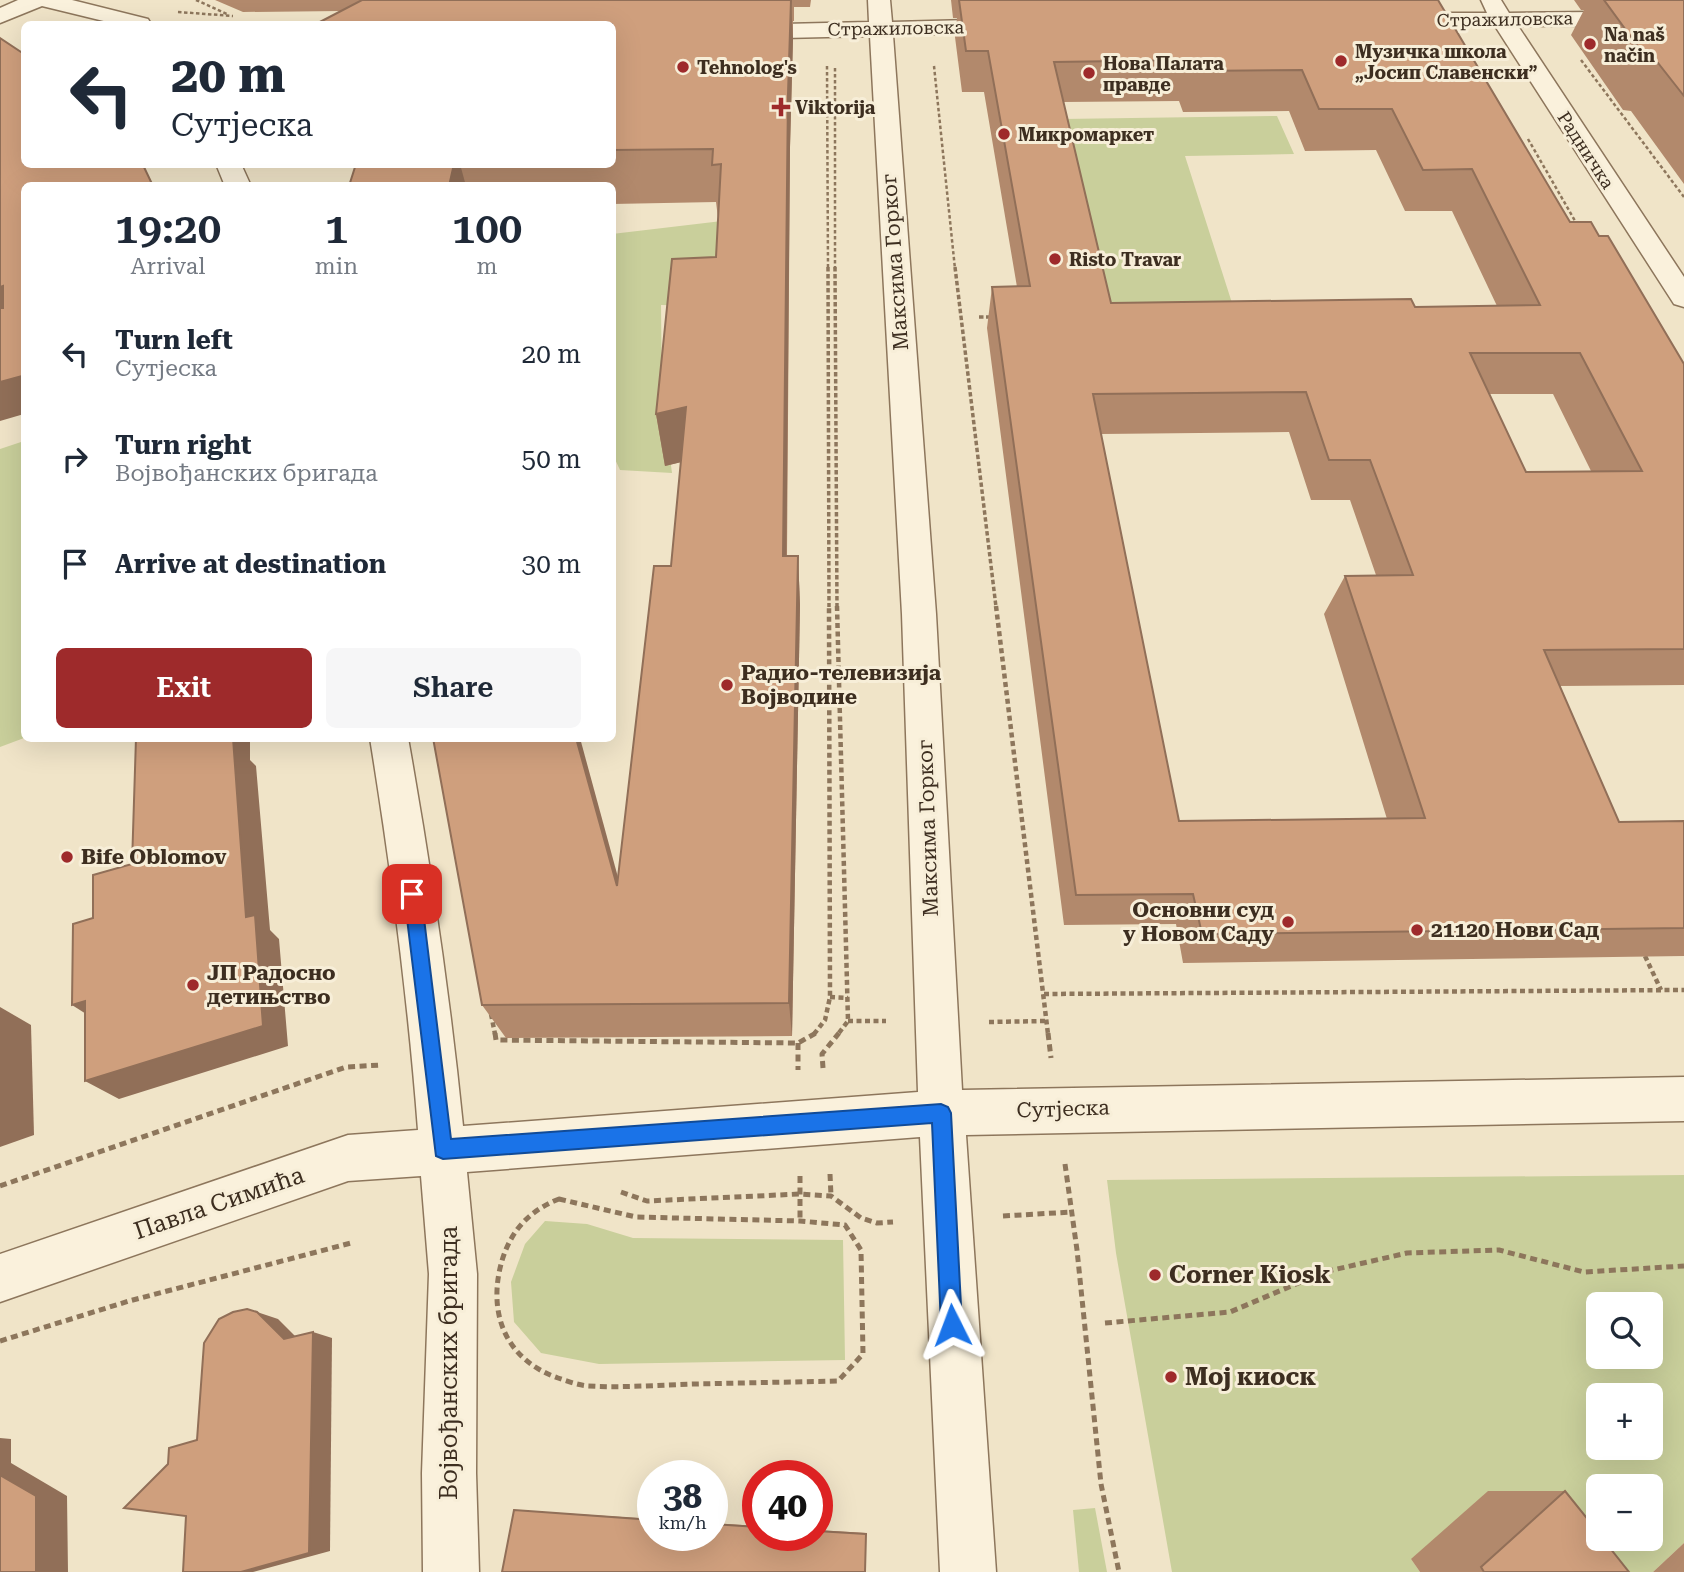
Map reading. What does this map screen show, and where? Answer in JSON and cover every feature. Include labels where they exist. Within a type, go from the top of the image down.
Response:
[{"type":"street","points":[[0,16],[38,0],[52,21]]},
{"type":"street","points":[[46,0],[129,21]]},
{"type":"street","name":"Стражиловска","points":[[1375,20],[1496,10],[1551,18],[1684,18]]},
{"type":"street","name":"Радничка","points":[[1496,10],[1684,296]]},
{"type":"street","name":"Стражиловска","points":[[717,32],[879,14],[1035,25]]},
{"type":"street","name":"Максима Горког","points":[[879,14],[918,601],[941,1113],[968,1572]]},
{"type":"street","name":"Војвођанских бригада","points":[[390,742],[402,813],[443,1149],[453,1274],[450,1572]]},
{"type":"street","name":"Сутјеска","points":[[443,1149],[941,1113],[1684,1099]]},
{"type":"street","name":"Павла Симића","points":[[0,1278],[348,1158],[443,1149]]},
{"type":"path","points":[[196,0],[233,16]]},
{"type":"path","points":[[1551,18],[1684,197]]},
{"type":"path","points":[[488,1001],[496,1040],[798,1043],[811,1039],[825,1022],[830,997],[827,60]]},
{"type":"path","points":[[1527,139],[1583,234]]},
{"type":"path","points":[[979,317],[992,317]]},
{"type":"path","points":[[1645,956],[1661,990]]},
{"type":"path","points":[[1044,994],[1684,990]]},
{"type":"path","points":[[830,997],[848,998]]},
{"type":"path","points":[[0,1186],[346,1067],[386,1065]]},
{"type":"path","points":[[1057,1109],[1077,1250],[1101,1484],[1119,1572]]},
{"type":"path","points":[[611,1189],[647,1201],[800,1194],[831,1196],[861,1218],[877,1223]]},
{"type":"path","points":[[559,1199],[636,1217],[800,1221],[845,1225],[861,1251],[863,1354],[838,1381],[586,1386],[552,1377],[523,1359],[502,1331],[496,1295],[499,1268],[515,1230],[533,1210],[559,1199]]},
{"type":"path","points":[[0,1341],[129,1301],[351,1243]]},
{"type":"path","points":[[1105,1322],[1230,1312],[1324,1272],[1407,1254],[1499,1250],[1584,1272],[1684,1266]]},
{"type":"green space","points":[[1277,116],[1294,154],[1185,156],[1232,303],[1104,305],[1062,119]]},
{"type":"green space","points":[[722,221],[717,306],[661,305],[662,397],[672,473],[620,470],[616,461],[616,234]]},
{"type":"green space","points":[[21,442],[21,739],[0,747],[0,449]]},
{"type":"green space","points":[[1684,1175],[1684,1543],[1653,1572],[1549,1572],[1411,1559],[1420,1572],[1172,1572],[1116,1253],[1107,1180]]},
{"type":"green space","points":[[545,1221],[587,1224],[633,1238],[843,1240],[845,1360],[599,1364],[541,1353],[514,1322],[511,1282],[525,1244]]},
{"type":"green space","points":[[1095,1508],[1107,1572],[1079,1572],[1073,1510]]},
{"type":"building","points":[[362,0],[791,0],[783,556],[798,556],[789,1003],[482,1005],[434,742],[577,742],[617,886],[654,566],[671,566],[686,407],[656,414],[672,259],[716,257],[721,164],[712,165],[713,149],[616,150],[616,21],[322,21]]},
{"type":"building","points":[[959,0],[1438,0],[1570,222],[1591,222],[1599,236],[1608,236],[1684,364],[1684,649],[1544,650],[1619,822],[1684,821],[1684,928],[1202,934],[1193,894],[1076,895],[992,287],[1030,286],[988,51],[966,51]],"holes":[[[1189,60],[1193,71],[1302,70],[1319,109],[1392,109],[1423,170],[1472,169],[1540,305],[1415,307],[1411,299],[1111,303],[1054,62]],[[1470,353],[1580,353],[1642,471],[1526,472]],[[1306,392],[1329,460],[1370,460],[1413,575],[1345,576],[1425,818],[1179,821],[1093,394]]]},
{"type":"building","points":[[1604,0],[1684,0],[1684,96],[1658,63],[1650,63]]},
{"type":"building","points":[[0,38],[21,52],[21,168],[144,168],[151,182],[21,182],[21,376],[0,382],[0,308],[3,308],[3,286],[0,287]]},
{"type":"building","points":[[355,168],[453,168],[450,182],[350,182]]},
{"type":"building","points":[[136,742],[233,742],[246,917],[255,915],[263,1026],[85,1081],[85,1001],[72,1005],[73,924],[93,918],[93,875],[132,864]]},
{"type":"building","points":[[247,1309],[257,1312],[284,1339],[313,1332],[309,1553],[241,1572],[183,1572],[186,1516],[124,1508],[168,1464],[169,1448],[197,1440],[204,1343],[219,1319]]},
{"type":"building","points":[[0,1475],[36,1496],[36,1572],[0,1572]]},
{"type":"building","points":[[1565,1491],[1586,1517],[1586,1551],[1612,1551],[1629,1572],[1484,1572],[1481,1567]]},
{"type":"building","points":[[514,1510],[637,1519],[637,1551],[728,1551],[728,1525],[742,1526],[742,1551],[833,1551],[833,1532],[866,1534],[865,1572],[502,1572]]},
{"type":"place","name":"Na naš način","points":[[1590,44]]},
{"type":"place","name":"Музичка школа „Јосип Славенски”","points":[[1341,61]]},
{"type":"place","name":"Tehnolog's","points":[[683,67]]},
{"type":"place","name":"Нова Палата правде","points":[[1089,73]]},
{"type":"place","name":"Viktorija","points":[[781,107]]},
{"type":"place","name":"Микромаркет","points":[[1004,134]]},
{"type":"place","name":"Risto Travar","points":[[1055,259]]},
{"type":"place","name":"Радио-телевизија Војводине","points":[[727,685]]},
{"type":"place","name":"Bife Oblomov","points":[[67,857]]},
{"type":"place","name":"Основни суд у Новом Саду","points":[[1288,922]]},
{"type":"place","name":"21120 Нови Сад","points":[[1417,930]]},
{"type":"place","name":"ЈП Радосно детињство","points":[[193,985]]},
{"type":"place","name":"Corner Kiosk","points":[[1155,1275]]},
{"type":"place","name":"Мој киоск","points":[[1171,1377]]},
{"type":"route","points":[[412,894],[443,1149],[941,1113],[952,1325]]}]
